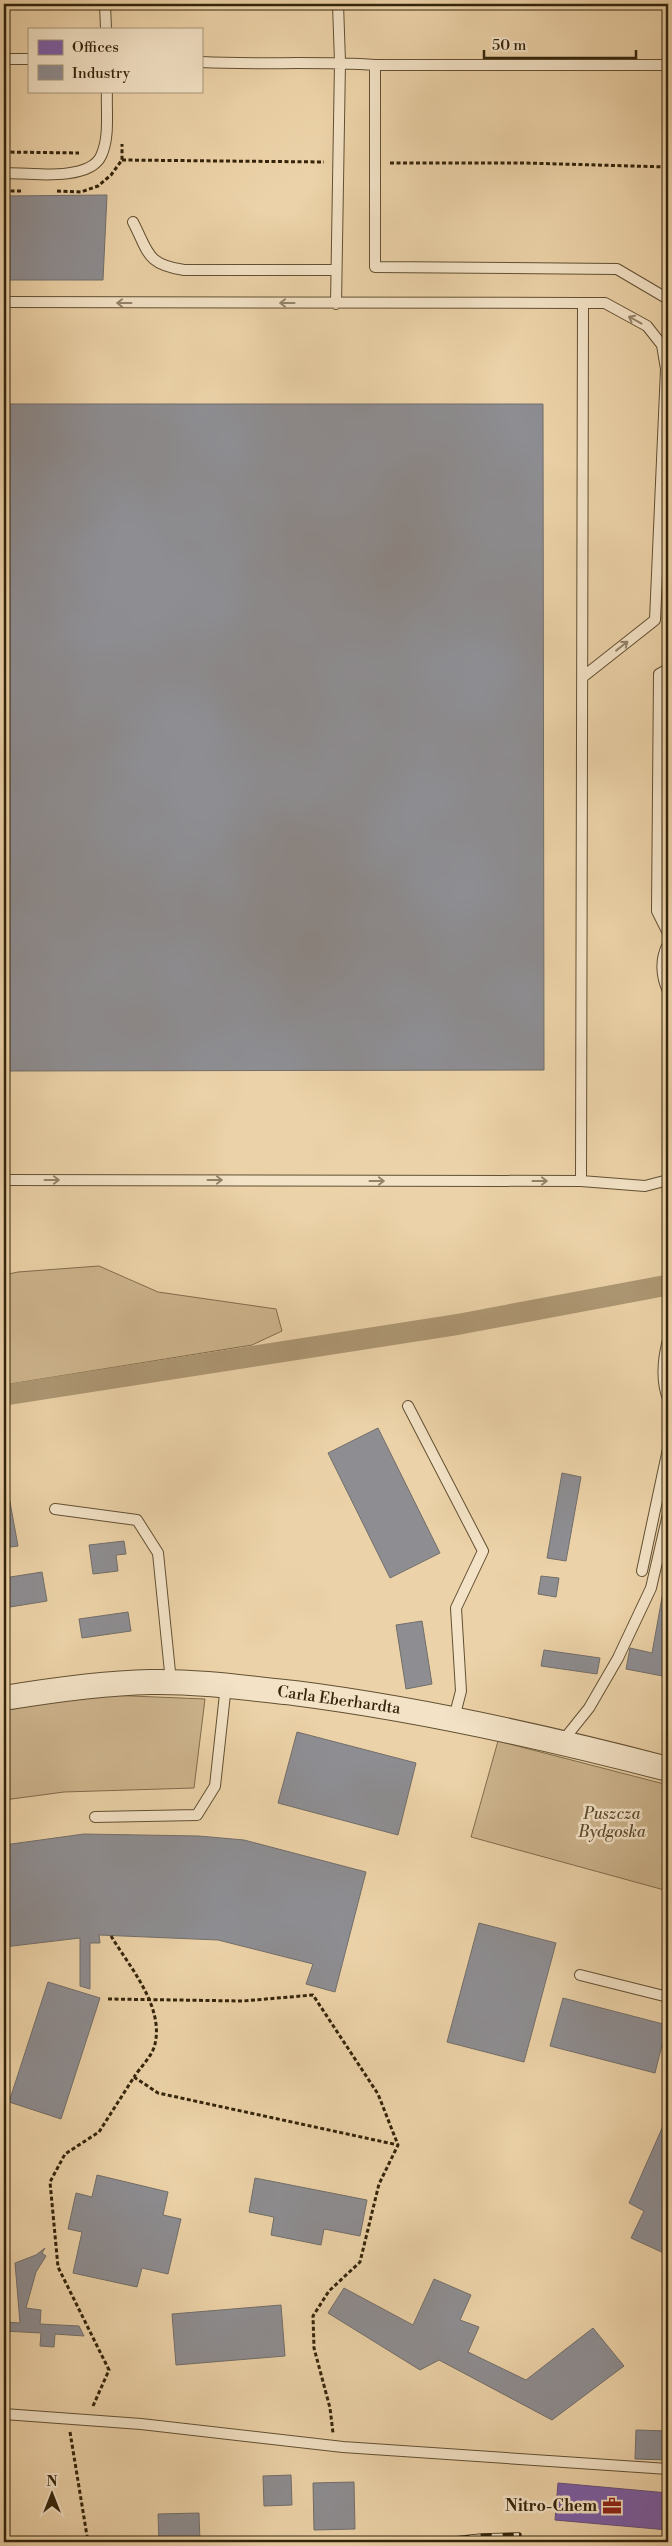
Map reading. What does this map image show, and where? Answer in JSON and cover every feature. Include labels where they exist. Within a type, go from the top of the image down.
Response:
[{"type":"street","name":"Carla Eberhardta","points":[[4,1698],[75,1686],[171,1682],[226,1685],[369,1702],[454,1718],[668,1769]]},
{"type":"lane","points":[[105,4],[106,28]]},
{"type":"lane","points":[[336,304],[340,62],[338,4]]},
{"type":"lane","points":[[4,59],[28,59]]},
{"type":"lane","points":[[202,62],[252,64],[340,62],[375,65],[668,65]]},
{"type":"lane","points":[[375,65],[374,267],[617,269],[668,299]]},
{"type":"lane","points":[[4,173],[78,174],[90,168],[101,157],[106,137],[107,92]]},
{"type":"lane","points":[[133,222],[151,258],[163,267],[184,270],[336,270]]},
{"type":"lane","points":[[4,302],[605,303],[647,326],[662,345],[666,369],[655,620],[584,676]]},
{"type":"lane","points":[[581,1181],[584,676],[583,303]]},
{"type":"lane","points":[[668,669],[659,674],[656,863],[657,911],[668,933]]},
{"type":"lane","points":[[668,944],[662,964],[664,982],[668,991]]},
{"type":"lane","points":[[4,1180],[581,1181],[645,1186],[668,1180]]},
{"type":"lane","points":[[668,1340],[663,1371],[664,1387],[668,1399]]},
{"type":"lane","points":[[408,1406],[483,1551],[456,1608],[461,1691],[454,1718]]},
{"type":"lane","points":[[642,1571],[668,1449]]},
{"type":"lane","points":[[55,1510],[137,1520],[158,1553],[171,1682]]},
{"type":"lane","points":[[561,1743],[589,1708],[618,1658],[651,1588],[668,1514]]},
{"type":"lane","points":[[95,1817],[197,1815],[214,1786],[226,1685]]},
{"type":"lane","points":[[580,1975],[668,1997]]},
{"type":"lane","points":[[4,2414],[87,2420],[335,2446],[668,2470]]},
{"type":"path","points":[[4,152],[79,153]]},
{"type":"path","points":[[122,160],[338,162]]},
{"type":"path","points":[[376,163],[668,166]]},
{"type":"path","points":[[87,2420],[109,2370],[58,2267],[50,2182],[65,2154],[99,2132],[155,2045],[155,2022],[150,2000],[111,1936]]},
{"type":"path","points":[[108,1999],[243,2000],[313,1995],[378,2094],[398,2145],[379,2184],[360,2262],[329,2291],[313,2316],[314,2348],[330,2408],[335,2446]]},
{"type":"path","points":[[134,2077],[158,2093],[398,2145]]},
{"type":"path","points":[[68,2419],[88,2542]]},
{"type":"green space","points":[[99,1266],[158,1292],[276,1309],[282,1331],[252,1345],[4,1385],[4,1275],[18,1272]]},
{"type":"green space","points":[[83,1694],[205,1699],[194,1788],[64,1792],[4,1800],[4,1711]]},
{"type":"green space","name":"Puszcza Bydgoska","points":[[498,1741],[668,1785],[668,1891],[471,1837]]},
{"type":"building: Offices","name":"Nitro-Chem","points":[[558,2483],[668,2493],[668,2530],[555,2520]]},
{"type":"building: Industry","points":[[107,195],[103,280],[4,280],[4,196]]},
{"type":"building: Industry","points":[[4,404],[543,404],[544,1070],[4,1071]]},
{"type":"building: Industry","points":[[378,1428],[440,1553],[390,1578],[328,1453]]},
{"type":"building: Industry","points":[[562,1473],[581,1477],[566,1561],[547,1558]]},
{"type":"building: Industry","points":[[8,1491],[18,1546],[4,1548],[4,1492]]},
{"type":"building: Industry","points":[[124,1541],[126,1554],[116,1555],[118,1571],[93,1574],[89,1545]]},
{"type":"building: Industry","points":[[668,1547],[668,1579],[663,1578]]},
{"type":"building: Industry","points":[[42,1572],[47,1601],[4,1608],[4,1578]]},
{"type":"building: Industry","points":[[541,1576],[559,1578],[556,1597],[538,1594]]},
{"type":"building: Industry","points":[[663,1592],[668,1594],[668,1677],[626,1669],[630,1648],[652,1653]]},
{"type":"building: Industry","points":[[128,1612],[131,1631],[82,1638],[79,1619]]},
{"type":"building: Industry","points":[[422,1621],[432,1684],[406,1689],[396,1625]]},
{"type":"building: Industry","points":[[544,1650],[600,1658],[597,1674],[541,1666]]},
{"type":"building: Industry","points":[[297,1732],[416,1763],[398,1835],[278,1803]]},
{"type":"building: Industry","points":[[84,1834],[199,1836],[244,1840],[366,1872],[335,1992],[306,1984],[313,1964],[218,1940],[99,1935],[100,1943],[90,1943],[90,1989],[80,1986],[80,1938],[4,1947],[4,1845]]},
{"type":"building: Industry","points":[[479,1923],[556,1943],[524,2062],[447,2042]]},
{"type":"building: Industry","points":[[48,1982],[100,1998],[61,2119],[9,2102]]},
{"type":"building: Industry","points":[[563,1998],[667,2025],[655,2073],[550,2046]]},
{"type":"building: Industry","points":[[663,2126],[668,2129],[668,2255],[631,2238],[644,2211],[629,2203]]},
{"type":"building: Industry","points":[[97,2175],[168,2192],[163,2215],[181,2219],[168,2274],[142,2268],[137,2287],[73,2273],[82,2232],[68,2229],[76,2193],[92,2197]]},
{"type":"building: Industry","points":[[255,2178],[367,2200],[360,2236],[324,2229],[321,2245],[271,2235],[274,2217],[249,2212]]},
{"type":"building: Industry","points":[[45,2248],[42,2253],[46,2256],[36,2272],[26,2308],[41,2310],[40,2324],[79,2326],[84,2336],[55,2334],[54,2347],[40,2346],[41,2333],[4,2331],[4,2322],[20,2323],[15,2263],[36,2255]]},
{"type":"building: Industry","points":[[434,2279],[471,2295],[460,2320],[479,2327],[468,2352],[526,2380],[593,2328],[624,2366],[552,2420],[439,2360],[420,2370],[328,2313],[344,2288],[413,2325]]},
{"type":"building: Industry","points":[[281,2305],[285,2356],[176,2365],[172,2314]]},
{"type":"building: Industry","points":[[636,2430],[668,2431],[668,2460],[635,2459]]},
{"type":"building: Industry","points":[[291,2475],[292,2505],[264,2506],[263,2476]]},
{"type":"building: Industry","points":[[354,2482],[355,2529],[314,2530],[313,2483]]},
{"type":"building: Industry","points":[[199,2513],[200,2542],[159,2542],[158,2514]]},
{"type":"waterway","points":[[4,1395],[460,1324],[668,1285]]},
{"type":"railway","points":[[426,2542],[482,2536],[519,2535]]},
{"type":"place","name":"Nitro-Chem","points":[[612,2506]]}]
